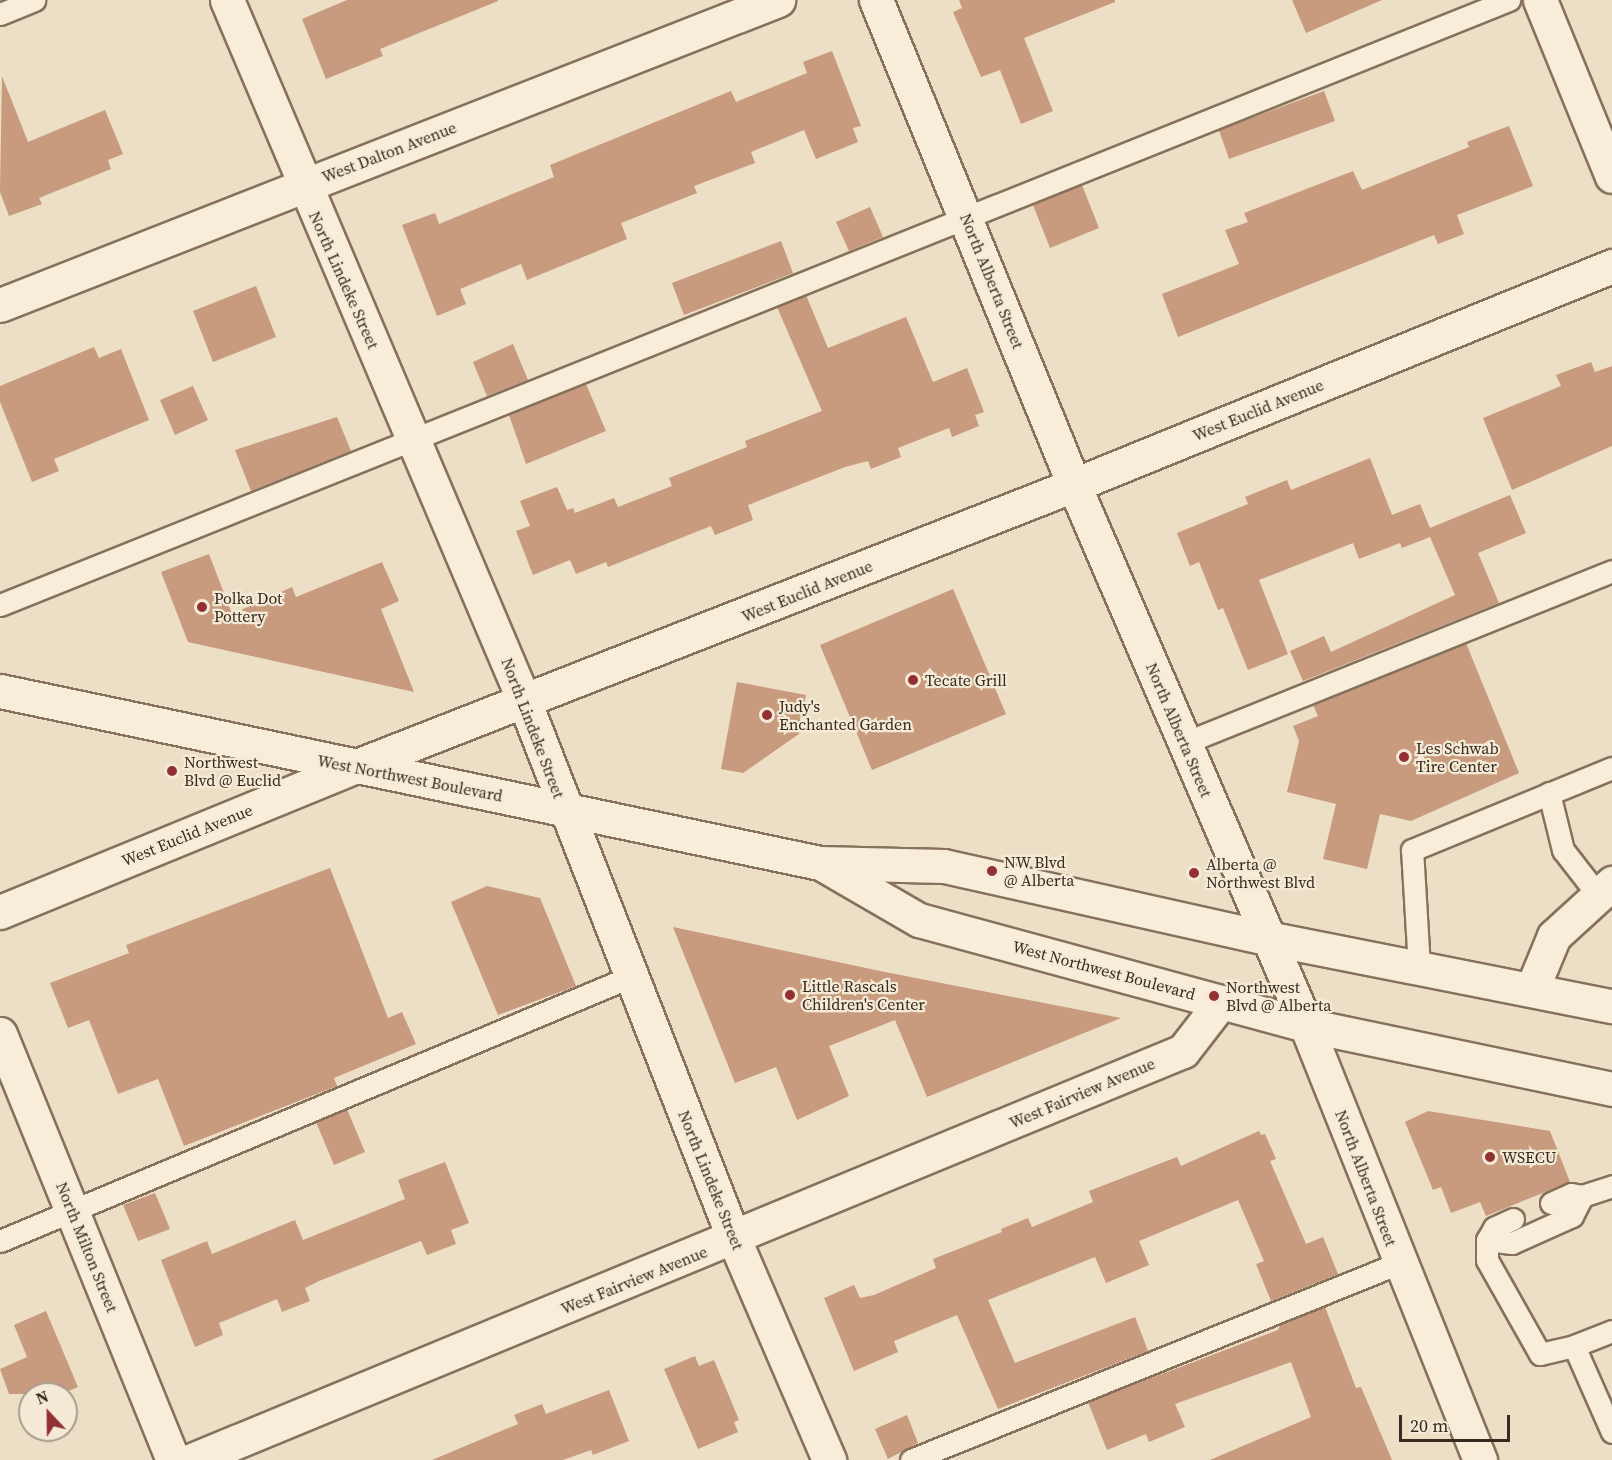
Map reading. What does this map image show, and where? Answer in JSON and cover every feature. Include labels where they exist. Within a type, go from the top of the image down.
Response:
[{"type":"street","name":"North Lindeke Street","points":[[227,0],[303,185],[415,439],[525,703],[564,809],[734,1239],[829,1460]]},
{"type":"street","name":"West Dalton Avenue","points":[[0,305],[778,0]]},
{"type":"street","name":"North Alberta Street","points":[[876,0],[1074,485],[1306,1025],[1480,1460]]},
{"type":"street","points":[[1540,0],[1612,176]]},
{"type":"street","name":"West Euclid Avenue","points":[[0,912],[354,767],[525,703],[1074,485],[1612,266]]},
{"type":"street","name":"West Northwest Boulevard","points":[[0,691],[820,863],[944,866],[1267,938],[1612,1006]]},
{"type":"street","name":"West Northwest Boulevard","points":[[820,863],[920,920],[1306,1025],[1612,1089]]},
{"type":"street","points":[[1532,989],[1554,936],[1605,889]]},
{"type":"street","name":"West Fairview Avenue","points":[[192,1460],[734,1239],[1183,1051],[1221,1002]]},
{"type":"street","name":"North Milton Street","points":[[0,1034],[173,1460]]},
{"type":"lane","points":[[0,14],[34,0]]},
{"type":"lane","points":[[0,605],[967,220],[1509,0]]},
{"type":"lane","points":[[1185,743],[1612,571]]},
{"type":"lane","points":[[1419,967],[1412,850],[1612,768]]},
{"type":"lane","points":[[1549,793],[1563,850],[1605,889]]},
{"type":"lane","points":[[0,1240],[630,977]]},
{"type":"lane","points":[[1551,1203],[1571,1194],[1582,1196],[1612,1186]]},
{"type":"lane","points":[[1487,1240],[1512,1243],[1572,1216],[1582,1196]]},
{"type":"lane","points":[[1513,1219],[1494,1228],[1487,1240],[1487,1260],[1540,1354],[1574,1346],[1612,1331]]},
{"type":"lane","points":[[911,1460],[1400,1263]]},
{"type":"lane","points":[[1574,1346],[1612,1432]]},
{"type":"building","points":[[347,0],[498,1],[380,49],[383,56],[326,79],[302,19]]},
{"type":"building","points":[[959,0],[1115,0],[1115,2],[1024,38],[1053,111],[1021,124],[1000,70],[981,77],[953,12],[962,8]]},
{"type":"building","points":[[1292,0],[1382,0],[1306,33]]},
{"type":"building","points":[[832,51],[861,126],[853,128],[858,142],[816,159],[804,130],[751,152],[755,163],[694,186],[697,193],[621,223],[627,239],[527,280],[521,264],[460,289],[466,304],[437,316],[402,225],[435,213],[439,224],[554,177],[550,165],[731,91],[736,102],[807,73],[803,62]]},
{"type":"building","points":[[2,76],[28,142],[105,110],[123,154],[108,160],[111,169],[39,198],[42,204],[9,216],[0,192]]},
{"type":"building","points":[[1324,91],[1335,121],[1229,159],[1219,130]]},
{"type":"building","points":[[1509,126],[1533,186],[1457,215],[1464,234],[1438,244],[1434,235],[1178,337],[1162,294],[1239,264],[1225,230],[1248,222],[1244,213],[1353,171],[1362,190],[1469,147],[1467,142]]},
{"type":"building","points":[[1082,185],[1099,228],[1050,248],[1033,205]]},
{"type":"building","points":[[870,207],[883,237],[849,251],[836,222]]},
{"type":"building","points":[[781,241],[793,273],[684,315],[672,283]]},
{"type":"building","points":[[256,286],[276,337],[213,362],[193,311]]},
{"type":"building","points":[[806,295],[828,348],[906,317],[933,382],[967,368],[984,412],[975,415],[979,426],[952,437],[949,428],[898,448],[901,457],[871,469],[868,461],[845,467],[748,505],[753,520],[715,535],[711,526],[608,567],[606,562],[576,574],[570,560],[533,575],[516,531],[530,526],[520,501],[557,487],[567,510],[573,508],[575,513],[614,498],[618,507],[672,486],[669,478],[747,447],[745,441],[822,411],[777,307]]},
{"type":"building","points":[[513,344],[528,380],[487,396],[473,362]]},
{"type":"building","points":[[94,347],[99,358],[121,349],[149,420],[54,459],[59,471],[32,482],[0,402],[0,386]]},
{"type":"building","points":[[1591,362],[1595,372],[1612,366],[1612,446],[1512,490],[1483,418],[1561,386],[1556,375]]},
{"type":"building","points":[[586,384],[606,431],[526,464],[509,415]]},
{"type":"building","points":[[193,386],[208,420],[175,435],[160,400]]},
{"type":"building","points":[[337,417],[351,451],[251,491],[235,450]]},
{"type":"building","points":[[1370,458],[1392,515],[1420,504],[1430,528],[1510,495],[1526,533],[1478,553],[1499,603],[1303,681],[1290,651],[1324,636],[1331,652],[1455,595],[1430,537],[1402,548],[1400,543],[1359,559],[1353,543],[1259,580],[1288,654],[1248,670],[1223,608],[1218,610],[1199,562],[1190,566],[1177,533],[1248,504],[1245,497],[1287,480],[1291,490]]},
{"type":"building","points":[[209,554],[232,614],[292,587],[296,597],[382,562],[399,601],[381,609],[414,692],[188,642],[161,572]]},
{"type":"building","name":"Tecate Grill","points":[[953,589],[1006,714],[872,770],[820,645]]},
{"type":"building","name":"Les Schwab Tire Center","points":[[1466,643],[1519,773],[1411,821],[1380,814],[1367,869],[1323,859],[1336,804],[1287,792],[1299,741],[1293,726],[1318,716],[1313,705]]},
{"type":"building","name":"Judy's Enchanted Garden","points":[[737,682],[806,695],[799,734],[743,773],[721,769]]},
{"type":"building","points":[[330,868],[388,1018],[402,1012],[416,1044],[334,1078],[337,1086],[184,1146],[158,1079],[118,1094],[89,1020],[68,1028],[50,983],[129,953],[126,945]]},
{"type":"building","points":[[487,886],[540,898],[576,986],[498,1015],[451,902]]},
{"type":"building","points":[[673,927],[885,972],[1121,1018],[927,1097],[895,1020],[829,1046],[849,1096],[797,1120],[776,1067],[735,1083]]},
{"type":"building","points":[[347,1109],[365,1152],[334,1165],[316,1122]]},
{"type":"building","name":"WSECU","points":[[1428,1111],[1550,1131],[1570,1182],[1486,1216],[1480,1202],[1451,1213],[1441,1187],[1433,1190],[1405,1122]]},
{"type":"building","points":[[1259,1131],[1261,1135],[1265,1134],[1276,1159],[1270,1161],[1306,1244],[1323,1237],[1338,1274],[1271,1301],[1256,1264],[1264,1261],[1238,1200],[1139,1241],[1149,1265],[1106,1283],[1095,1257],[988,1300],[1015,1363],[1135,1317],[1148,1351],[998,1409],[957,1315],[894,1341],[898,1352],[854,1371],[824,1298],[854,1285],[860,1298],[874,1295],[936,1268],[933,1259],[1002,1232],[1001,1229],[1028,1218],[1032,1227],[1093,1202],[1089,1191],[1177,1157],[1181,1166]]},
{"type":"building","points":[[445,1162],[469,1223],[451,1230],[456,1244],[427,1255],[421,1241],[319,1281],[305,1288],[310,1301],[282,1312],[277,1299],[219,1323],[223,1335],[195,1347],[161,1260],[207,1241],[212,1254],[295,1220],[303,1240],[405,1199],[398,1180]]},
{"type":"building","points":[[155,1193],[170,1229],[138,1241],[123,1205]]},
{"type":"building","points":[[1325,1307],[1356,1388],[1361,1387],[1392,1460],[1210,1460],[1311,1417],[1291,1362],[1175,1404],[1185,1427],[1149,1442],[1146,1434],[1107,1450],[1088,1402],[1278,1330],[1280,1325]]},
{"type":"building","points":[[46,1311],[76,1382],[18,1382],[18,1394],[9,1394],[0,1369],[27,1357],[14,1325]]},
{"type":"building","points":[[695,1356],[699,1366],[714,1360],[739,1420],[734,1422],[738,1432],[698,1449],[664,1369]]},
{"type":"building","points":[[609,1390],[629,1441],[593,1455],[591,1450],[563,1460],[432,1460],[518,1424],[514,1415],[542,1404],[546,1414]]},
{"type":"building","points":[[907,1415],[918,1443],[888,1459],[875,1429]]},
{"type":"place","name":"Polka Dot Pottery","points":[[202,607]]},
{"type":"place","name":"Tecate Grill","points":[[913,680]]},
{"type":"place","name":"Judy's Enchanted Garden","points":[[767,715]]},
{"type":"place","name":"Les Schwab Tire Center","points":[[1404,757]]},
{"type":"place","name":"Northwest Blvd @ Euclid","points":[[172,771]]},
{"type":"place","name":"NW Blvd @ Alberta","points":[[992,871]]},
{"type":"place","name":"Alberta @ Northwest Blvd","points":[[1194,873]]},
{"type":"place","name":"Little Rascals Children's Center","points":[[790,995]]},
{"type":"place","name":"Northwest Blvd @ Alberta","points":[[1214,996]]},
{"type":"place","name":"WSECU","points":[[1490,1157]]}]
